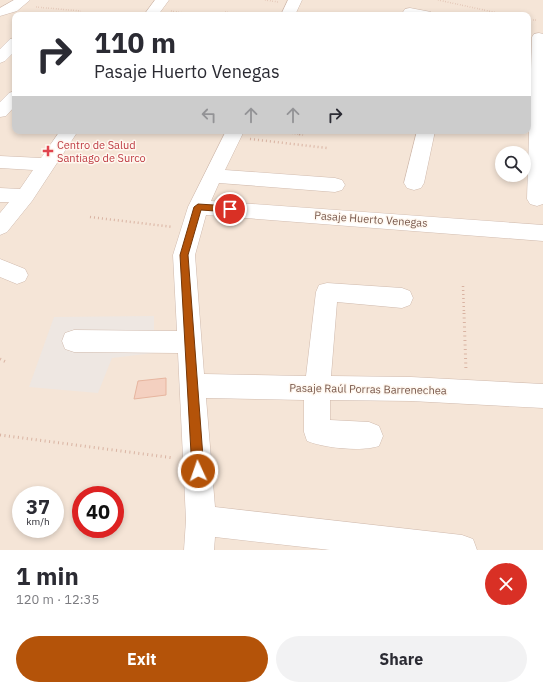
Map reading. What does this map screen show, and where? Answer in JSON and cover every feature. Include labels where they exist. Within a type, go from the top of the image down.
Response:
[{"type":"street","points":[[289,12],[295,0]]},
{"type":"street","points":[[0,12],[20,2]]},
{"type":"street","points":[[0,34],[12,36]]},
{"type":"street","points":[[537,37],[537,199]]},
{"type":"street","points":[[0,58],[12,45]]},
{"type":"street","points":[[0,112],[12,99]]},
{"type":"street","points":[[0,227],[25,196],[67,134]]},
{"type":"street","points":[[199,550],[201,520],[198,461],[184,255],[198,207],[233,134]]},
{"type":"street","points":[[414,184],[425,134]]},
{"type":"street","points":[[0,162],[46,165]]},
{"type":"street","points":[[214,176],[335,185]]},
{"type":"street","points":[[0,195],[25,196]]},
{"type":"street","name":"Pasaje Huerto Venegas","points":[[198,207],[543,233]]},
{"type":"street","points":[[369,436],[316,432],[317,388],[327,292],[402,298]]},
{"type":"street","points":[[74,341],[190,342]]},
{"type":"street","name":"Pasaje Raúl Porras Barrenechea","points":[[193,386],[466,392],[543,396]]},
{"type":"street","points":[[201,520],[462,550]]},
{"type":"path","points":[[438,0],[493,12]]},
{"type":"path","points":[[20,2],[81,11]]},
{"type":"path","points":[[156,8],[179,12]]},
{"type":"path","points":[[531,20],[538,20]]},
{"type":"path","points":[[233,134],[327,148]]},
{"type":"path","points":[[292,134],[303,136]]},
{"type":"path","points":[[90,217],[191,230]]},
{"type":"path","points":[[464,286],[466,392]]},
{"type":"path","points":[[0,359],[8,363]]},
{"type":"path","points":[[0,435],[198,461]]},
{"type":"shaded area","points":[[0,0],[543,0],[543,550],[0,550]]},
{"type":"shaded area","points":[[154,316],[154,353],[112,358],[98,393],[29,387],[54,317]]},
{"type":"green space","points":[[531,55],[534,122],[531,122]]},
{"type":"building","points":[[166,378],[166,395],[134,399],[138,381]]},
{"type":"place","name":"Centro de Salud Santiago de Surco","points":[[48,151]]},
{"type":"route","points":[[198,471],[184,255],[198,207],[230,209]]}]
